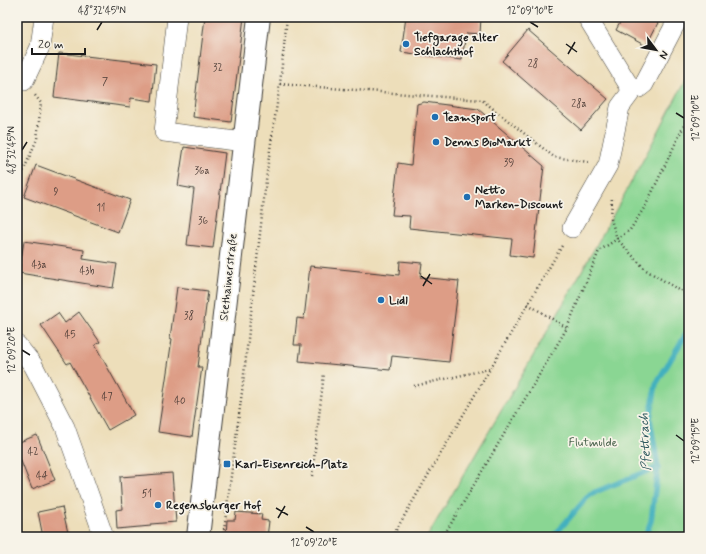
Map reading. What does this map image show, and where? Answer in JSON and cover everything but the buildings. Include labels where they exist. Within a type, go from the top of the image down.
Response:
[{"type":"main road","name":"Stethaimerstraße","points":[[198,537],[259,17]]},
{"type":"street","points":[[24,81],[40,46],[44,17]]},
{"type":"street","points":[[177,17],[164,132],[244,142]]},
{"type":"street","points":[[587,17],[628,84],[634,88],[639,88],[644,84],[679,17]]},
{"type":"street","points":[[572,228],[608,165],[620,108],[634,88]]},
{"type":"street","points":[[17,345],[33,365],[65,427],[104,537]]},
{"type":"path","points":[[223,537],[242,392],[268,163],[280,84],[287,17]]},
{"type":"path","points":[[17,186],[37,138],[41,103],[24,81]]},
{"type":"path","points":[[280,84],[482,100],[554,157],[608,165]]},
{"type":"path","points":[[443,537],[567,328],[599,251],[630,230],[646,205],[689,115]]},
{"type":"path","points":[[392,537],[572,228]]},
{"type":"path","points":[[617,238],[646,270],[689,296]]},
{"type":"path","points":[[528,304],[567,328]]},
{"type":"path","points":[[414,386],[489,369]]},
{"type":"path","points":[[312,476],[324,373]]},
{"type":"green space","name":"Flutmulde","points":[[689,73],[689,537],[427,537],[528,365],[627,191]]},
{"type":"waterway","name":"Pfettrach","points":[[645,537],[651,521],[658,467],[650,419],[656,384],[689,329]]},
{"type":"waterway","points":[[553,537],[590,494],[658,467]]},
{"type":"place","name":"Tiefgarage alter Schlachthof","points":[[406,44]]},
{"type":"place","name":"Teamsport","points":[[435,117]]},
{"type":"place","name":"Denns BioMarkt","points":[[436,142]]},
{"type":"place","name":"Netto Marken-Discount","points":[[467,197]]},
{"type":"place","name":"Lidl","points":[[381,300]]},
{"type":"place","name":"Karl-Eisenreich-Platz","points":[[227,464]]},
{"type":"place","name":"Regensburger Hof","points":[[158,505]]}]
